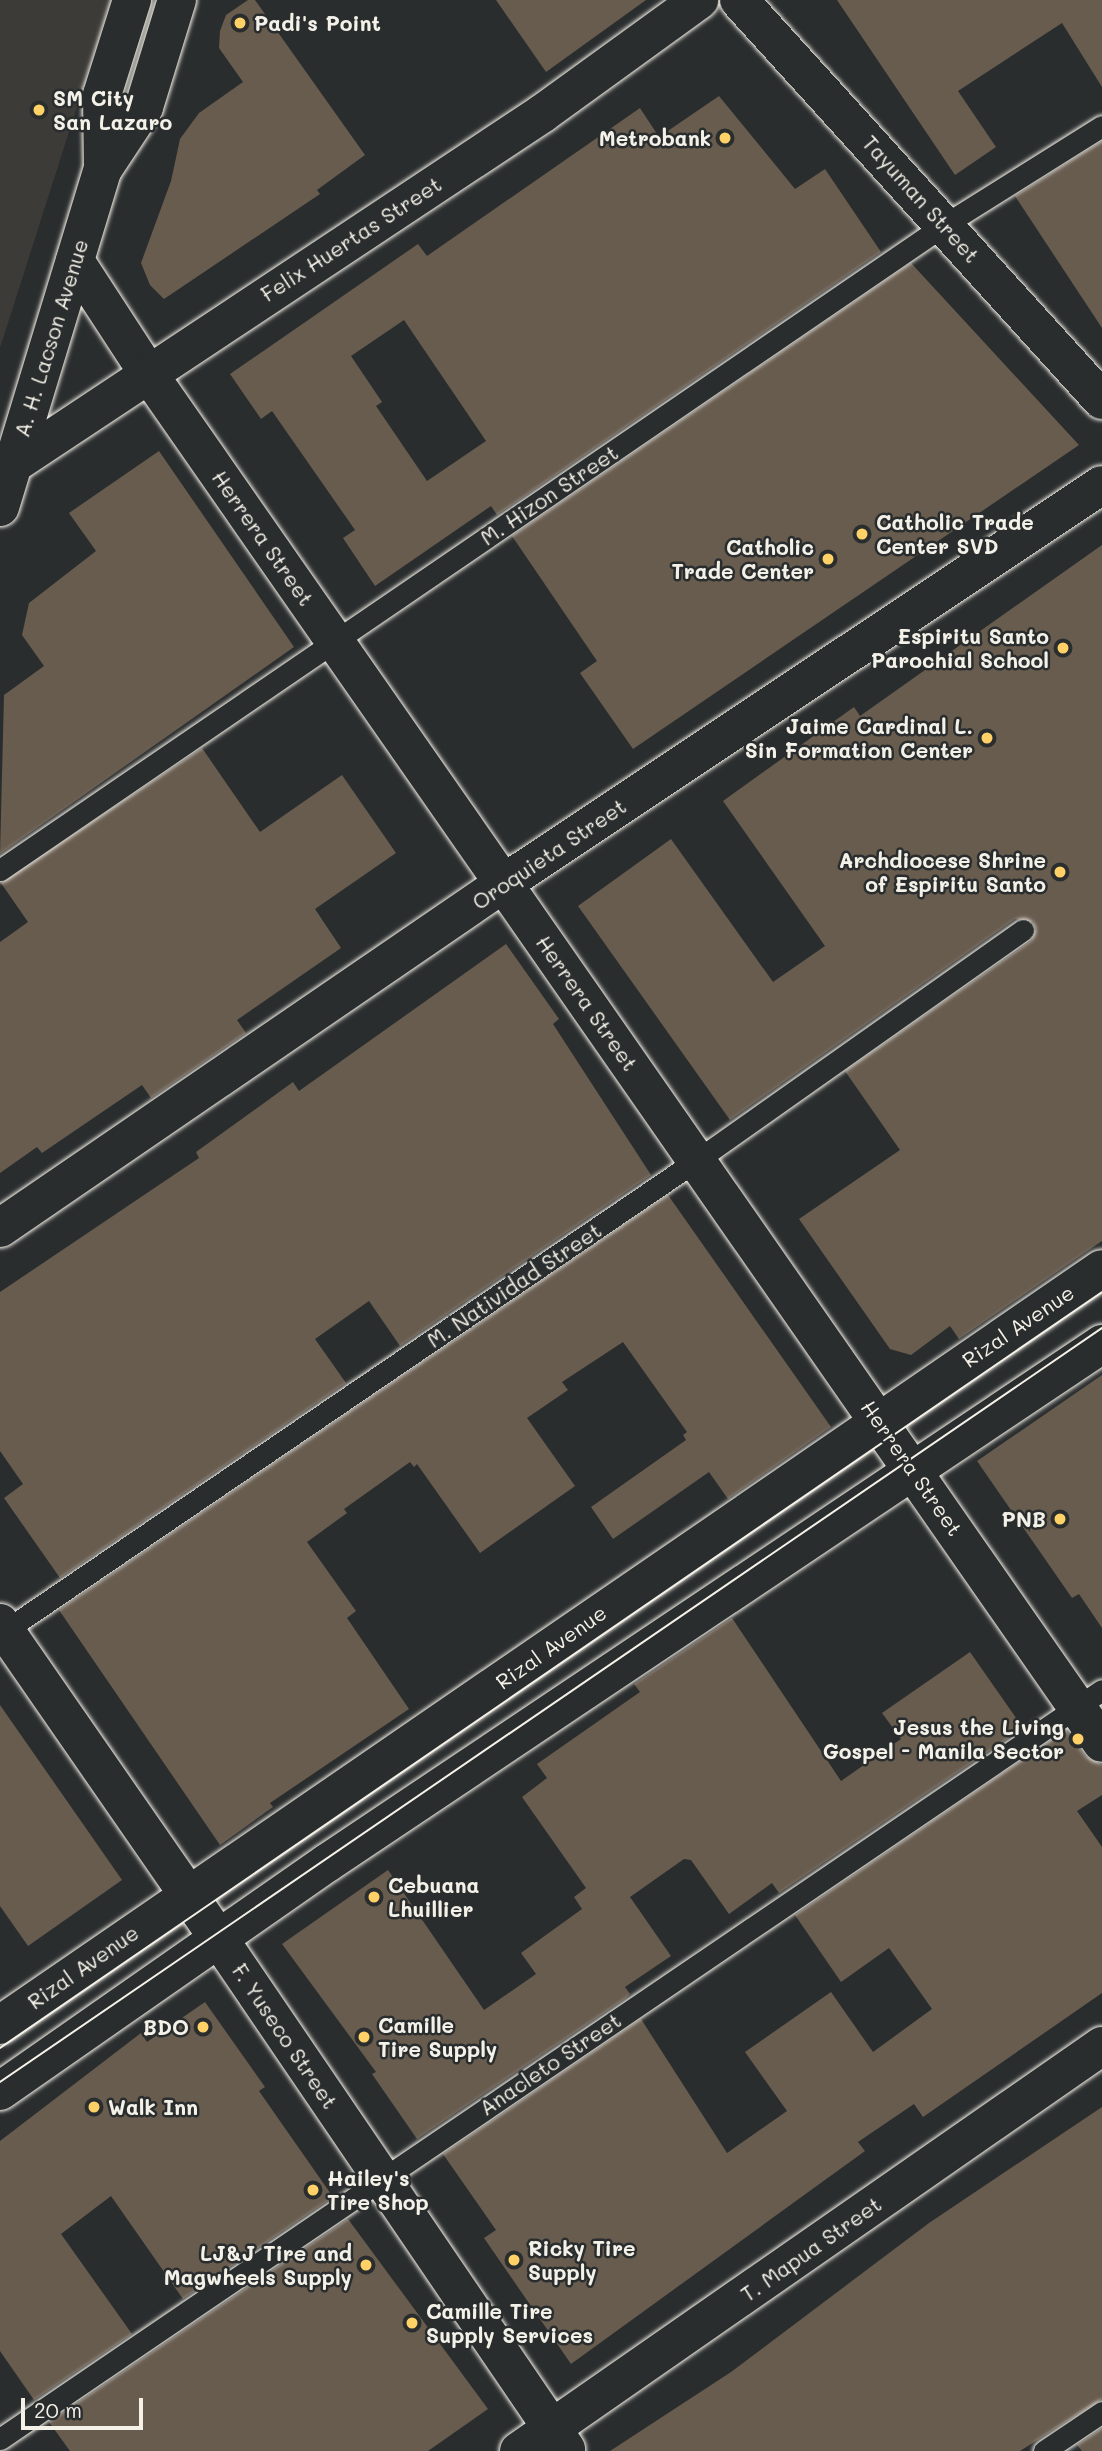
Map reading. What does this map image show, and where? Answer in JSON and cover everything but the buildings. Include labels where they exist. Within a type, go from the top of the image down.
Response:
[{"type":"street","name":"A. H. Lacson Avenue","points":[[103,169],[102,95],[132,0]]},
{"type":"street","name":"A. H. Lacson Avenue","points":[[0,507],[6,469],[103,169],[144,107],[177,0]]},
{"type":"street","name":"Felix Huertas Street","points":[[6,469],[543,113],[699,0]]},
{"type":"street","name":"Tayuman Street","points":[[739,0],[1102,400]]},
{"type":"street","name":"Herrera Street","points":[[75,261],[148,373],[879,1421],[1090,1699],[1102,1744]]},
{"type":"street","name":"Oroquieta Street","points":[[0,1228],[504,883],[1102,485]]},
{"type":"street","name":"Rizal Avenue","points":[[0,2025],[1102,1269]]},
{"type":"street","points":[[0,2091],[219,1939],[1102,1344]]},
{"type":"street","name":"F. Yuseco Street","points":[[2,1629],[189,1893],[560,2440]]},
{"type":"street","name":"T. Mapua Street","points":[[519,2451],[560,2440],[1102,2046]]},
{"type":"lane","name":"M. Hizon Street","points":[[0,870],[944,225],[1102,126]]},
{"type":"lane","name":"M. Natividad Street","points":[[2,1629],[697,1160],[1023,930]]},
{"type":"lane","name":"Anacleto Street","points":[[0,2439],[1090,1699]]},
{"type":"lane","points":[[1044,2451],[1102,2412]]},
{"type":"shaded area","name":"SM City San Lazaro","points":[[0,0],[111,0],[0,348]]},
{"type":"tram line","points":[[0,2048],[1102,1292]]},
{"type":"tram line","points":[[0,2082],[1102,1328]]},
{"type":"place","name":"Padi's Point","points":[[240,23]]},
{"type":"place","name":"SM City San Lazaro","points":[[39,110]]},
{"type":"place","name":"Metrobank","points":[[725,138]]},
{"type":"place","name":"Catholic Trade Center SVD","points":[[862,534]]},
{"type":"place","name":"Catholic Trade Center","points":[[828,559]]},
{"type":"place","name":"Espiritu Santo Parochial School","points":[[1063,648]]},
{"type":"place","name":"Jaime Cardinal L. Sin Formation Center","points":[[987,738]]},
{"type":"place","name":"Archdiocese Shrine of Espiritu Santo","points":[[1060,872]]},
{"type":"place","name":"PNB","points":[[1060,1519]]},
{"type":"place","name":"Jesus the Living Gospel - Manila Sector","points":[[1078,1739]]},
{"type":"place","name":"Cebuana Lhuillier","points":[[374,1897]]},
{"type":"place","name":"BDO","points":[[203,2027]]},
{"type":"place","name":"Camille Tire Supply","points":[[364,2037]]},
{"type":"place","name":"Walk Inn","points":[[94,2107]]},
{"type":"place","name":"Hailey's Tire Shop","points":[[313,2190]]},
{"type":"place","name":"Ricky Tire Supply","points":[[514,2260]]},
{"type":"place","name":"LJ&J Tire and Magwheels Supply","points":[[366,2265]]},
{"type":"place","name":"Camille Tire Supply Services","points":[[412,2323]]}]
